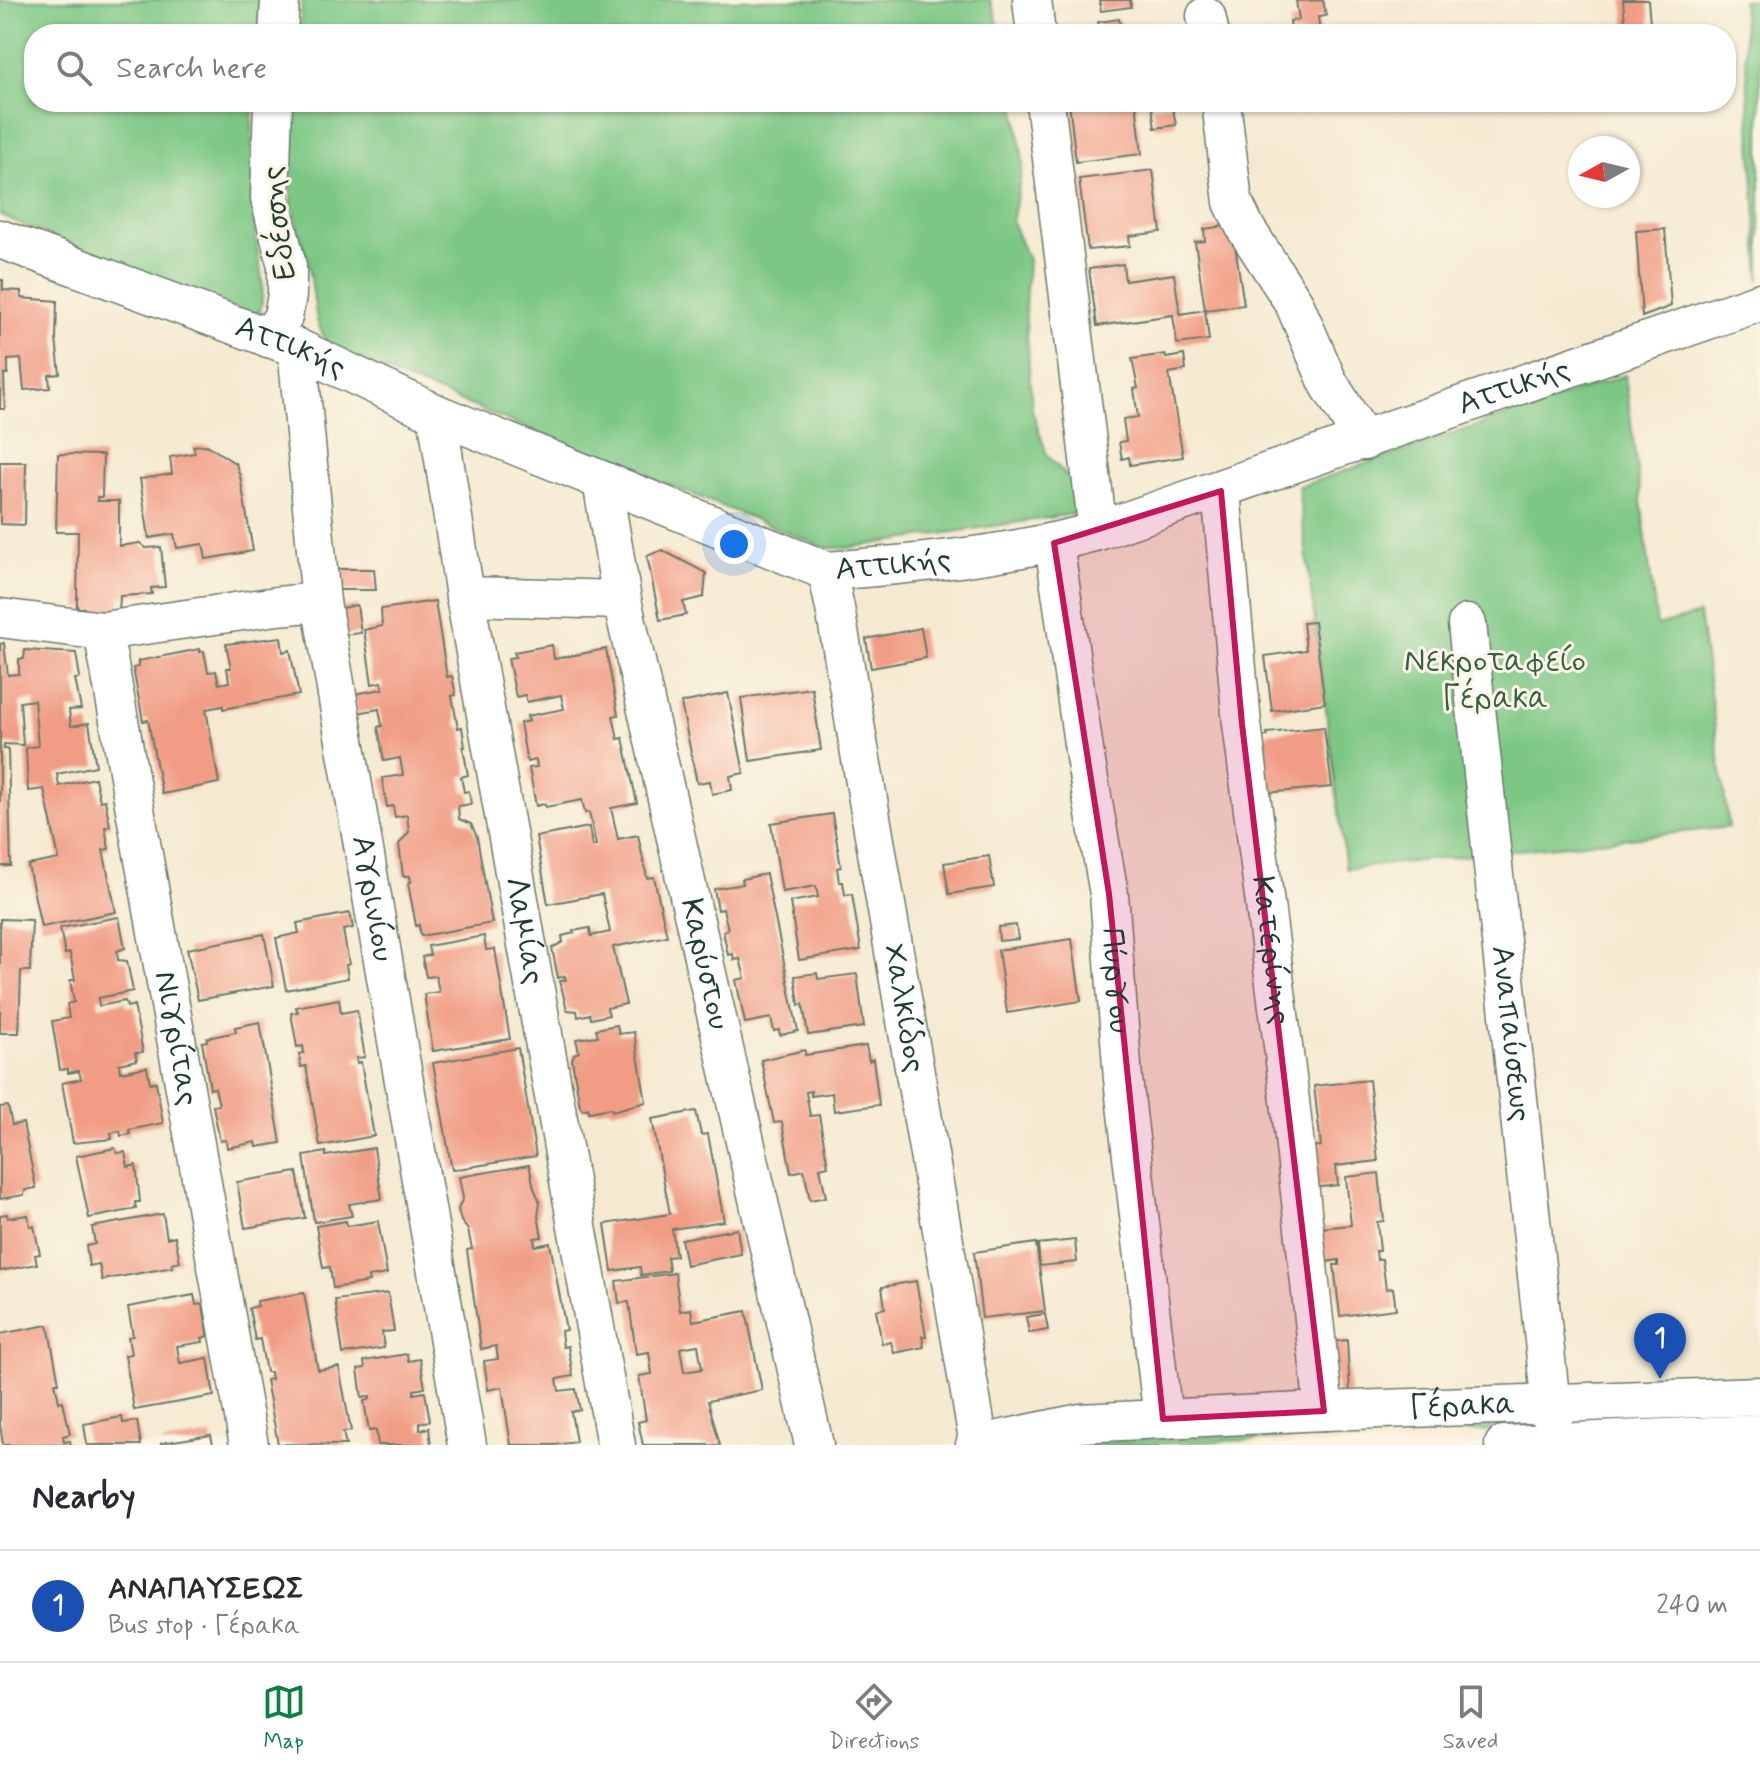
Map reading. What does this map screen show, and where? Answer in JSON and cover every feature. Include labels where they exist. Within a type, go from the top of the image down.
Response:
[{"type":"street","points":[[279,24],[280,0]]},
{"type":"street","points":[[1032,0],[1035,24]]},
{"type":"street","name":"Εδέσσης","points":[[273,112],[270,198],[287,266],[282,343]]},
{"type":"street","points":[[1046,112],[1098,531]]},
{"type":"street","points":[[1222,112],[1233,202],[1246,229],[1294,303],[1328,382],[1364,441]]},
{"type":"street","name":"Αττικής","points":[[0,239],[282,343],[437,414],[827,571],[886,567],[1054,543],[1098,531],[1221,491],[1760,302]]},
{"type":"street","name":"Αγρινίου","points":[[282,343],[321,602],[467,1445]]},
{"type":"street","name":"Λαμίας","points":[[437,414],[465,596],[616,1445]]},
{"type":"street","name":"Καρύστου","points":[[602,481],[622,600],[814,1445]]},
{"type":"street","name":"Κατερίνης","points":[[1221,491],[1242,724],[1290,1101],[1324,1411]]},
{"type":"street","name":"Πύργου","points":[[1054,543],[1085,757],[1109,894],[1123,1079],[1163,1419]]},
{"type":"street","name":"Χαλκίδος","points":[[827,571],[978,1445]]},
{"type":"street","points":[[465,596],[622,600]]},
{"type":"street","points":[[0,618],[103,631],[321,602]]},
{"type":"street","name":"Αναπαύσεως","points":[[1467,624],[1555,1443]]},
{"type":"street","name":"Νιγρίτας","points":[[103,631],[249,1445]]},
{"type":"street","name":"Γέρακα","points":[[978,1445],[1080,1423],[1760,1396]]},
{"type":"street","name":"Γέρακα","points":[[1504,1445],[1639,1442],[1760,1434]]},
{"type":"highlighted area","points":[[1221,491],[1242,724],[1324,1411],[1163,1419],[1109,894],[1054,543]]},
{"type":"green space","points":[[0,0],[260,0],[259,24],[24,24],[24,112],[253,112],[254,205],[262,284],[260,312],[246,315],[0,215]]},
{"type":"green space","points":[[302,0],[990,0],[998,24],[301,24]]},
{"type":"green space","points":[[1742,0],[1760,0],[1760,281]]},
{"type":"green space","points":[[292,112],[1016,112],[1023,164],[1012,222],[1028,260],[1025,306],[1032,410],[1047,455],[1074,484],[1074,514],[847,548],[826,548],[350,357],[326,342],[317,321],[309,266],[292,205],[288,151]]},
{"type":"green space","name":"Νεκροταφείο Γέρακα","points":[[1625,375],[1657,626],[1699,614],[1729,827],[1346,869],[1298,487]]},
{"type":"green space","points":[[1529,1424],[1528,1429],[1506,1430],[1062,1445],[1091,1441]]},
{"type":"building","points":[[1099,0],[1130,0],[1131,7],[1101,11]]},
{"type":"building","points":[[1323,0],[1326,16],[1318,17],[1319,24],[1290,24],[1290,21],[1299,20],[1296,1]]},
{"type":"building","points":[[1623,0],[1648,0],[1650,24],[1625,24]]},
{"type":"building","points":[[1119,19],[1120,24],[1098,24]]},
{"type":"building","points":[[1070,112],[1137,112],[1142,154],[1076,162]]},
{"type":"building","points":[[1153,112],[1174,112],[1176,125],[1155,128]]},
{"type":"building","points":[[1153,170],[1161,232],[1129,236],[1130,246],[1088,250],[1079,179]]},
{"type":"building","points":[[1232,225],[1244,305],[1205,310],[1195,242],[1205,241],[1204,229]]},
{"type":"building","points":[[1665,229],[1671,306],[1642,317],[1636,231]]},
{"type":"building","points":[[1123,264],[1125,281],[1174,274],[1180,314],[1205,310],[1209,340],[1177,344],[1173,315],[1097,326],[1089,269]]},
{"type":"building","points":[[0,280],[3,280],[3,290],[21,291],[21,298],[57,301],[56,339],[60,374],[49,375],[50,388],[24,390],[21,359],[8,360],[8,374],[4,374],[5,409],[0,409]]},
{"type":"building","points":[[1165,354],[1166,358],[1184,355],[1186,370],[1169,373],[1183,457],[1130,465],[1129,457],[1122,459],[1119,442],[1126,441],[1123,419],[1138,417],[1134,389],[1138,388],[1132,359]]},
{"type":"building","points":[[207,445],[236,464],[253,551],[206,559],[203,544],[177,548],[174,534],[149,538],[140,479],[172,474],[170,457],[195,453],[193,446]]},
{"type":"building","points":[[58,454],[103,455],[102,497],[97,497],[97,501],[119,501],[119,546],[140,543],[146,548],[161,547],[165,587],[151,588],[152,594],[120,596],[119,614],[84,613],[84,608],[77,608],[78,532],[56,532]]},
{"type":"building","points":[[0,462],[26,462],[25,525],[0,524]]},
{"type":"building","points":[[662,550],[706,573],[704,597],[683,602],[686,615],[660,620],[647,556]]},
{"type":"building","points":[[333,569],[374,569],[376,590],[335,590]]},
{"type":"building","points":[[435,601],[447,677],[452,676],[456,695],[452,696],[465,747],[468,775],[461,777],[464,792],[469,791],[471,804],[458,806],[459,819],[471,824],[477,837],[492,923],[421,936],[419,925],[416,926],[408,883],[411,882],[410,876],[403,876],[399,844],[409,832],[407,815],[395,817],[393,806],[387,807],[382,778],[403,775],[400,758],[384,761],[378,727],[382,726],[379,709],[357,713],[354,694],[383,689],[382,682],[372,684],[364,630],[382,626],[381,609]]},
{"type":"building","points":[[357,605],[361,633],[345,635],[341,608]]},
{"type":"building","points":[[1314,622],[1325,703],[1272,711],[1265,656],[1306,650],[1303,623]]},
{"type":"building","points":[[921,628],[926,658],[871,668],[866,639]]},
{"type":"building","points":[[281,637],[283,652],[290,650],[299,695],[223,709],[223,706],[206,709],[219,783],[162,794],[148,720],[143,721],[133,668],[138,667],[138,661],[200,649],[200,652],[204,651],[208,672],[216,671],[219,684],[229,682],[227,668],[231,668],[226,644]]},
{"type":"building","points":[[4,643],[8,675],[19,674],[19,659],[24,659],[25,650],[76,653],[80,678],[75,679],[81,709],[69,710],[71,726],[89,723],[96,766],[57,774],[59,786],[95,778],[100,801],[105,800],[110,826],[105,827],[109,849],[103,850],[116,912],[41,927],[28,865],[59,859],[44,789],[28,791],[26,748],[38,746],[34,700],[20,702],[23,745],[4,744],[4,749],[8,749],[11,866],[0,866],[0,644]]},
{"type":"building","points":[[552,645],[554,659],[606,649],[618,715],[613,716],[618,739],[623,738],[637,803],[611,808],[618,839],[638,835],[647,878],[654,877],[667,936],[613,947],[626,1004],[607,1008],[609,1015],[591,1019],[590,1014],[578,1017],[577,1011],[567,1010],[560,981],[566,980],[565,976],[558,978],[552,948],[563,942],[562,936],[573,931],[590,928],[591,936],[610,932],[602,894],[548,904],[536,837],[589,827],[592,846],[596,845],[589,812],[585,813],[582,800],[536,806],[529,768],[537,767],[536,760],[527,762],[520,723],[529,721],[527,716],[564,709],[561,695],[527,702],[525,695],[516,697],[508,658],[516,657],[514,652]]},
{"type":"building","points":[[812,688],[821,750],[750,761],[741,698]]},
{"type":"building","points":[[728,693],[744,773],[730,776],[732,790],[712,794],[710,781],[697,783],[681,703]]},
{"type":"building","points":[[1324,727],[1332,787],[1266,793],[1259,737],[1268,736],[1267,733]]},
{"type":"building","points":[[832,814],[841,867],[837,868],[839,882],[843,882],[845,895],[852,894],[861,950],[799,960],[790,902],[818,897],[816,886],[782,892],[771,823]]},
{"type":"building","points":[[989,856],[994,887],[949,894],[944,863]]},
{"type":"building","points":[[766,874],[798,1031],[780,1035],[779,1030],[774,1031],[771,1018],[745,1023],[736,980],[745,978],[740,959],[734,960],[733,954],[728,955],[723,931],[728,929],[723,909],[718,910],[714,889],[743,884],[742,879]]},
{"type":"building","points":[[350,913],[353,928],[343,930],[349,964],[346,965],[348,978],[286,990],[276,938],[299,933],[297,923]]},
{"type":"building","points":[[119,917],[125,948],[117,951],[118,960],[127,961],[133,991],[98,998],[99,1006],[125,1001],[127,1007],[134,1005],[143,1052],[135,1053],[137,1060],[119,1064],[120,1072],[147,1067],[150,1083],[156,1082],[163,1123],[129,1130],[130,1134],[121,1136],[120,1131],[111,1133],[112,1139],[73,1143],[62,1083],[81,1079],[79,1071],[68,1073],[68,1069],[60,1070],[52,1021],[69,1018],[67,1004],[74,1002],[70,980],[75,980],[70,953],[65,954],[60,928]]},
{"type":"building","points":[[0,919],[32,920],[30,971],[21,971],[19,1033],[0,1033]]},
{"type":"building","points":[[1016,925],[1018,939],[999,941],[998,927]]},
{"type":"building","points":[[264,934],[274,986],[198,1000],[187,949]]},
{"type":"building","points":[[484,936],[486,950],[495,949],[510,1039],[433,1051],[424,994],[439,992],[436,976],[426,977],[422,957],[430,955],[428,946]]},
{"type":"building","points":[[1072,939],[1081,1001],[1007,1013],[998,950]]},
{"type":"building","points":[[817,973],[818,979],[857,974],[864,1027],[808,1035],[795,976]]},
{"type":"building","points":[[339,999],[341,1013],[357,1010],[365,1057],[356,1058],[357,1063],[361,1062],[374,1136],[320,1146],[306,1066],[301,1067],[299,1054],[304,1053],[303,1046],[297,1047],[291,1013],[298,1012],[296,1007]]},
{"type":"building","points":[[260,1022],[281,1143],[257,1147],[256,1142],[227,1148],[226,1140],[220,1141],[213,1106],[219,1105],[215,1088],[210,1089],[202,1042],[207,1038],[236,1032],[235,1027]]},
{"type":"building","points":[[617,1025],[619,1034],[634,1032],[646,1102],[612,1111],[611,1108],[589,1112],[588,1108],[583,1110],[572,1060],[574,1054],[579,1052],[576,1039],[598,1036],[596,1029]]},
{"type":"building","points":[[866,1046],[869,1061],[873,1059],[879,1105],[834,1111],[832,1093],[811,1096],[811,1091],[806,1092],[810,1116],[819,1115],[828,1166],[820,1168],[826,1197],[810,1200],[804,1170],[791,1173],[782,1122],[774,1123],[761,1060],[805,1050],[805,1055]]},
{"type":"building","points":[[518,1048],[536,1156],[452,1170],[433,1063]]},
{"type":"building","points":[[1369,1080],[1378,1161],[1336,1166],[1338,1185],[1313,1188],[1307,1147],[1321,1146],[1314,1086]]},
{"type":"building","points":[[8,1106],[12,1125],[23,1123],[36,1188],[25,1190],[24,1195],[0,1199],[0,1107]]},
{"type":"building","points":[[696,1111],[701,1135],[708,1134],[724,1221],[672,1229],[676,1256],[667,1257],[669,1271],[641,1275],[640,1267],[612,1271],[605,1224],[670,1214],[652,1119]]},
{"type":"building","points":[[115,1148],[117,1153],[125,1152],[128,1167],[136,1165],[140,1202],[135,1202],[136,1209],[89,1218],[76,1156]]},
{"type":"building","points":[[374,1148],[382,1199],[349,1204],[352,1216],[314,1222],[304,1156],[326,1152],[326,1156]]},
{"type":"building","points":[[529,1165],[540,1202],[538,1216],[542,1237],[534,1238],[535,1246],[550,1243],[566,1330],[561,1331],[563,1347],[568,1346],[573,1376],[557,1379],[559,1391],[576,1389],[580,1410],[571,1412],[576,1442],[555,1445],[511,1445],[502,1387],[488,1390],[484,1361],[498,1359],[496,1346],[481,1349],[467,1250],[472,1249],[468,1230],[461,1221],[458,1209],[463,1198],[459,1177]]},
{"type":"building","points":[[297,1172],[305,1218],[245,1228],[237,1182]]},
{"type":"building","points":[[1379,1173],[1384,1221],[1377,1222],[1380,1251],[1376,1251],[1377,1260],[1382,1259],[1386,1289],[1393,1288],[1396,1309],[1340,1316],[1334,1265],[1339,1265],[1339,1260],[1325,1262],[1321,1228],[1351,1225],[1346,1177]]},
{"type":"building","points":[[7,1214],[8,1218],[28,1215],[30,1226],[34,1226],[40,1254],[35,1255],[37,1264],[0,1271],[0,1215]]},
{"type":"building","points":[[163,1214],[167,1238],[175,1236],[180,1262],[172,1264],[173,1267],[102,1280],[99,1264],[89,1266],[86,1246],[95,1244],[92,1227]]},
{"type":"building","points":[[346,1221],[347,1226],[378,1221],[387,1274],[368,1277],[369,1282],[333,1288],[330,1267],[323,1268],[316,1226]]},
{"type":"building","points":[[737,1229],[741,1254],[686,1265],[681,1239]]},
{"type":"building","points":[[1075,1240],[1077,1262],[1040,1266],[1038,1244]]},
{"type":"building","points":[[1036,1243],[1045,1311],[982,1318],[974,1252]]},
{"type":"building","points":[[675,1273],[680,1311],[691,1309],[693,1321],[746,1311],[762,1390],[708,1401],[720,1445],[643,1445],[638,1422],[646,1420],[639,1376],[652,1374],[649,1352],[636,1354],[629,1302],[619,1303],[616,1281]],"holes":[[[698,1345],[702,1369],[684,1372],[680,1348]]]},
{"type":"building","points":[[916,1281],[926,1336],[922,1336],[924,1347],[894,1353],[891,1342],[882,1344],[876,1310],[885,1308],[882,1287]]},
{"type":"building","points":[[304,1293],[318,1370],[339,1367],[351,1431],[343,1432],[346,1445],[278,1444],[266,1380],[271,1379],[270,1372],[266,1372],[260,1339],[255,1340],[249,1308],[258,1306],[257,1301]]},
{"type":"building","points":[[388,1293],[394,1331],[382,1332],[384,1348],[343,1354],[335,1300]]},
{"type":"building","points":[[194,1295],[196,1305],[203,1304],[208,1336],[202,1338],[203,1342],[177,1346],[180,1363],[208,1358],[214,1396],[134,1410],[125,1355],[131,1354],[128,1337],[133,1336],[128,1307]]},
{"type":"building","points":[[1045,1314],[1048,1330],[1029,1333],[1026,1317]]},
{"type":"building","points":[[48,1325],[59,1383],[55,1383],[59,1402],[63,1401],[70,1434],[63,1436],[64,1442],[70,1441],[71,1445],[3,1445],[0,1425],[0,1334]]},
{"type":"building","points":[[1347,1340],[1350,1393],[1337,1395],[1332,1342]]},
{"type":"building","points":[[407,1354],[408,1361],[420,1359],[425,1388],[414,1390],[414,1394],[425,1392],[430,1421],[420,1423],[420,1430],[429,1428],[431,1445],[378,1445],[376,1430],[369,1431],[364,1401],[370,1396],[362,1398],[358,1369],[365,1368],[364,1361]]},
{"type":"building","points":[[122,1417],[123,1423],[137,1421],[141,1445],[87,1445],[84,1424]]},
{"type":"building","points":[[211,1435],[213,1445],[161,1445],[161,1443]]},
{"type":"place","name":"ΑΝΑΠΑΥΣΕΩΣ","points":[[1660,1379]]}]
